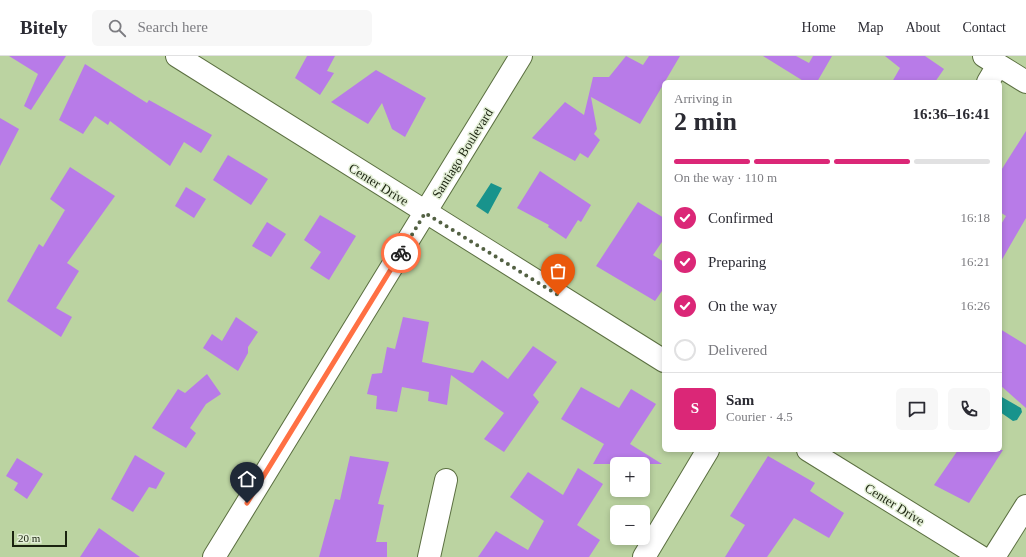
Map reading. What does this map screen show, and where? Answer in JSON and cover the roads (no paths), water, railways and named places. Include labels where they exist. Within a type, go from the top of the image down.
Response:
[{"type":"street","name":"Center Drive","points":[[177,56],[425,213],[662,360]]},
{"type":"street","name":"Santiago Boulevard","points":[[214,557],[522,56]]},
{"type":"street","points":[[990,68],[1026,82]]},
{"type":"street","points":[[644,557],[707,452]]},
{"type":"street","name":"Center Drive","points":[[811,452],[982,557]]},
{"type":"street","points":[[429,557],[446,480]]},
{"type":"street","points":[[994,557],[1026,506]]},
{"type":"water","points":[[491,183],[502,188],[488,214],[476,206]]},
{"type":"water","points":[[1002,397],[1021,408],[1022,412],[1017,420],[1013,421],[1002,413]]}]
